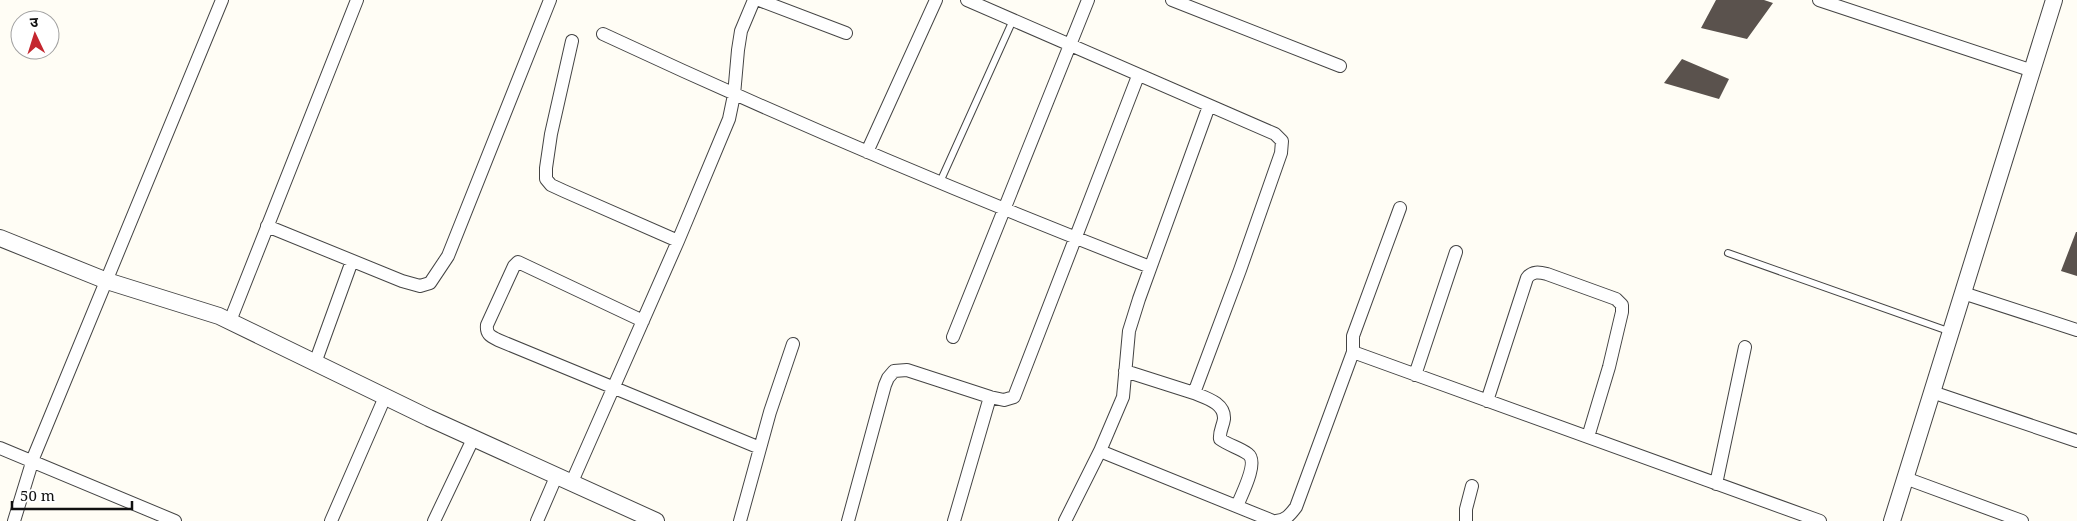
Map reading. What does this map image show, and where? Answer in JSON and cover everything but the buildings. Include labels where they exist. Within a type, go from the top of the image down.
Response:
[{"type":"street","points":[[14,521],[33,460],[222,0]]},
{"type":"street","points":[[230,321],[357,0]]},
{"type":"street","points":[[267,226],[402,281],[420,286],[430,284],[448,256],[550,0]]},
{"type":"street","points":[[537,521],[564,480],[614,387],[729,119],[734,95],[738,50],[742,31],[754,0]]},
{"type":"street","points":[[759,0],[846,32]]},
{"type":"street","points":[[867,152],[936,0]]},
{"type":"street","points":[[967,0],[1280,137],[1282,146],[1240,270],[1194,393]]},
{"type":"street","points":[[953,337],[1088,0]]},
{"type":"street","points":[[1172,0],[1340,66]]},
{"type":"street","points":[[1820,0],[2033,71]]},
{"type":"street","points":[[1892,521],[2054,0]]},
{"type":"street","points":[[604,34],[734,95],[867,152],[1005,210],[1150,267]]},
{"type":"street","points":[[572,41],[551,134],[546,179],[557,188],[678,241]]},
{"type":"street","points":[[848,521],[885,385],[894,371],[907,370],[990,397],[1004,400],[1014,397],[1074,237],[1138,76]]},
{"type":"street","points":[[1065,521],[1100,451],[1123,397],[1129,331],[1208,106]]},
{"type":"street","points":[[1100,451],[1275,521],[1282,521],[1289,516],[1296,507],[1352,352],[1353,336],[1400,208]]},
{"type":"street","points":[[0,238],[107,281],[219,316],[474,438],[656,521]]},
{"type":"street","points":[[1415,374],[1456,252]]},
{"type":"street","points":[[315,363],[352,261]]},
{"type":"street","points":[[643,321],[518,262],[514,266],[486,330],[489,335],[760,448]]},
{"type":"street","points":[[1487,401],[1527,278],[1529,275],[1538,272],[1546,274],[1616,299],[1622,305],[1609,367],[1588,437]]},
{"type":"street","points":[[1963,293],[2077,330]]},
{"type":"street","points":[[740,521],[760,448],[793,344]]},
{"type":"street","points":[[1716,484],[1745,348]]},
{"type":"street","points":[[1352,352],[1820,521]]},
{"type":"street","points":[[1125,371],[1194,393],[1218,405],[1223,410],[1224,417],[1220,439],[1249,454],[1252,460],[1251,470],[1237,506]]},
{"type":"street","points":[[1932,392],[2077,441]]},
{"type":"street","points":[[331,521],[385,396]]},
{"type":"street","points":[[954,521],[990,397]]},
{"type":"street","points":[[434,521],[474,438]]},
{"type":"street","points":[[0,448],[33,460],[175,521]]},
{"type":"street","points":[[1905,478],[2022,521]]},
{"type":"street","points":[[1466,521],[1466,509],[1472,486]]},
{"type":"lane","points":[[940,182],[1014,20]]},
{"type":"lane","points":[[1728,253],[1951,332]]}]
